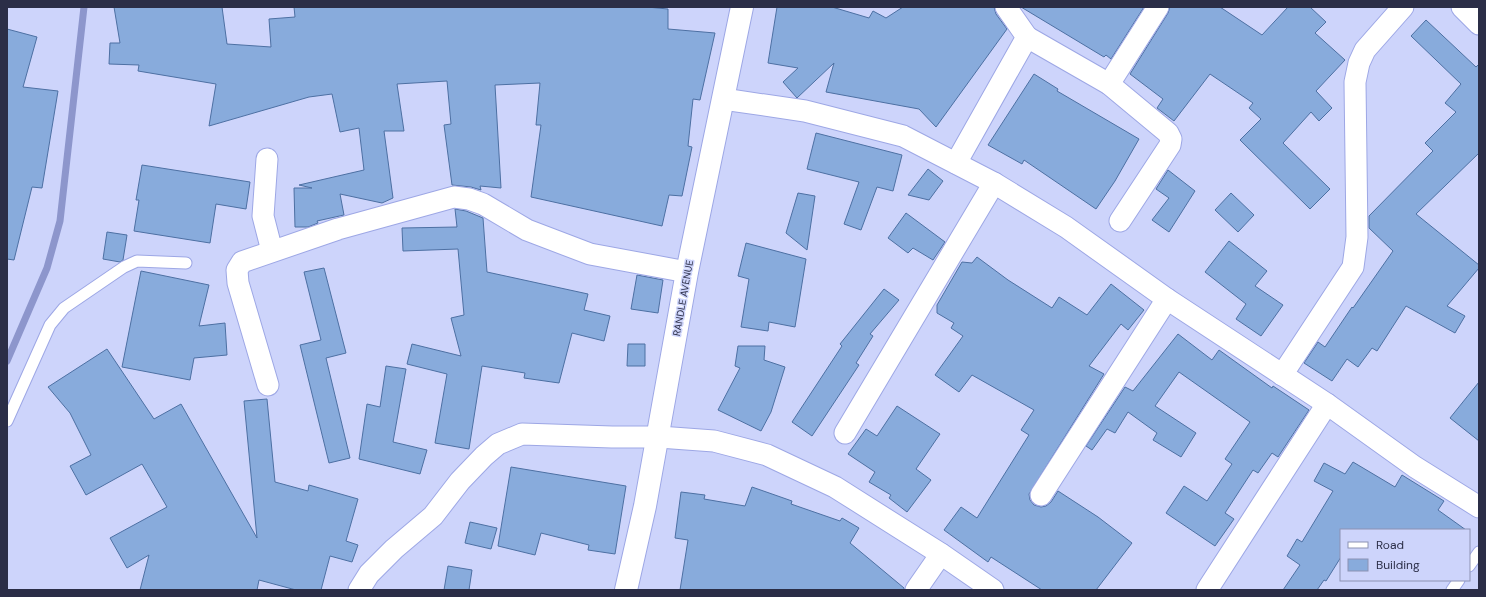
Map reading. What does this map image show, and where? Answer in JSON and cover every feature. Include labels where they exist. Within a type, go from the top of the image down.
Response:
[{"type":"street","name":"RANDLE AVENUE","points":[[626,590],[646,506],[687,272],[742,7]]},
{"type":"street","points":[[1006,7],[1027,37],[1108,84],[1168,133],[1171,139],[1166,151],[1120,221]]},
{"type":"street","points":[[1108,84],[1158,7]]},
{"type":"street","points":[[1282,375],[1353,267],[1357,237],[1356,76],[1359,63],[1366,50],[1403,7]]},
{"type":"street","points":[[1462,7],[1479,24]]},
{"type":"street","points":[[956,163],[1027,37]]},
{"type":"street","points":[[723,99],[805,111],[903,136],[994,183],[1066,227],[1167,299],[1327,404],[1415,467],[1479,508]]},
{"type":"street","points":[[267,159],[263,216],[272,251]]},
{"type":"street","points":[[845,433],[994,183]]},
{"type":"street","points":[[268,385],[238,283],[237,270],[242,262],[338,230],[454,197],[469,199],[483,204],[527,230],[590,254],[687,272]]},
{"type":"street","points":[[1041,495],[1167,299]]},
{"type":"street","points":[[1207,590],[1327,404]]},
{"type":"street","points":[[359,590],[369,574],[394,549],[433,516],[460,481],[498,444],[522,434],[659,437],[714,441],[767,454],[835,487],[941,554],[993,590]]},
{"type":"street","points":[[916,590],[941,554]]},
{"type":"lane","points":[[7,421],[50,325],[64,308],[124,267],[137,261],[186,263]]},
{"type":"lane","points":[[1470,565],[1479,552]]},
{"type":"lane","points":[[1452,590],[1458,581]]},
{"type":"building","points":[[114,7],[222,7],[227,44],[271,47],[269,19],[295,17],[294,7],[647,7],[668,9],[668,29],[715,33],[700,100],[693,99],[688,146],[692,147],[682,196],[669,195],[662,226],[531,197],[541,125],[536,125],[540,83],[495,85],[501,188],[480,186],[481,190],[471,187],[452,185],[444,125],[451,124],[447,81],[397,84],[404,131],[384,131],[393,198],[382,203],[340,194],[344,215],[317,221],[318,223],[308,227],[295,227],[294,188],[312,188],[299,185],[364,170],[359,128],[340,132],[332,94],[309,97],[209,126],[216,84],[138,71],[139,65],[109,64],[110,43],[120,43]]},
{"type":"building","points":[[777,7],[832,7],[869,18],[873,11],[886,18],[903,7],[994,7],[996,14],[1007,29],[936,127],[919,109],[826,92],[834,63],[797,98],[783,82],[798,68],[768,63]]},
{"type":"building","points":[[1021,7],[1144,7],[1111,59],[1106,55],[1104,57]]},
{"type":"building","points":[[1170,7],[1220,7],[1262,35],[1288,7],[1310,7],[1326,22],[1315,33],[1345,60],[1316,91],[1332,108],[1319,121],[1311,112],[1283,143],[1330,189],[1310,209],[1240,140],[1261,119],[1249,108],[1253,103],[1210,74],[1174,121],[1157,108],[1163,99],[1130,74],[1168,13]]},
{"type":"building","points":[[1426,20],[1476,67],[1479,64],[1479,153],[1416,214],[1479,265],[1479,268],[1447,306],[1465,316],[1455,333],[1406,306],[1377,351],[1372,348],[1358,367],[1347,359],[1332,381],[1304,363],[1318,342],[1325,347],[1393,251],[1369,228],[1369,216],[1433,151],[1425,143],[1456,112],[1445,103],[1461,84],[1411,36]]},
{"type":"building","points":[[7,29],[37,37],[23,87],[58,91],[42,188],[32,187],[14,260],[7,259]]},
{"type":"building","points":[[1034,74],[1058,89],[1057,91],[1139,139],[1115,181],[1096,209],[1024,160],[1022,164],[988,145]]},
{"type":"building","points":[[816,133],[902,155],[893,191],[877,187],[861,230],[844,224],[859,182],[807,169]]},
{"type":"building","points":[[142,165],[250,182],[246,209],[216,204],[210,243],[134,231],[139,200],[136,200]]},
{"type":"building","points":[[928,169],[943,181],[929,200],[908,195]]},
{"type":"building","points":[[1168,170],[1195,191],[1169,232],[1152,220],[1169,198],[1156,189]]},
{"type":"building","points":[[798,193],[815,196],[807,250],[786,233]]},
{"type":"building","points":[[1231,193],[1254,215],[1238,232],[1215,210]]},
{"type":"building","points":[[455,209],[466,211],[483,218],[487,272],[588,294],[584,310],[610,316],[604,341],[572,333],[559,383],[524,378],[525,373],[482,366],[469,449],[435,443],[447,374],[407,364],[412,344],[461,356],[451,318],[464,315],[458,249],[403,251],[402,228],[457,227]]},
{"type":"building","points":[[906,213],[945,242],[933,260],[913,248],[908,253],[888,238]]},
{"type":"building","points":[[107,232],[127,235],[123,260],[120,262],[103,259]]},
{"type":"building","points":[[1229,241],[1267,271],[1255,286],[1283,305],[1261,336],[1236,319],[1246,304],[1205,272]]},
{"type":"building","points":[[746,243],[806,259],[795,327],[769,322],[768,331],[741,327],[749,279],[738,276]]},
{"type":"building","points":[[977,257],[1008,280],[1052,308],[1059,297],[1087,315],[1111,284],[1144,310],[1128,330],[1121,324],[1089,366],[1104,374],[1029,494],[1030,500],[1034,505],[1041,507],[1046,506],[1051,502],[1058,491],[1098,517],[1132,543],[1096,590],[1042,590],[991,557],[988,562],[944,530],[961,507],[977,518],[1029,435],[1021,430],[1034,410],[972,375],[959,392],[935,375],[963,336],[951,328],[954,323],[937,313],[937,305],[962,262],[972,263]]},
{"type":"building","points":[[324,268],[346,353],[326,358],[350,458],[329,463],[300,345],[321,340],[304,272]]},
{"type":"building","points":[[141,271],[209,285],[199,326],[225,323],[227,355],[194,358],[190,380],[122,367]]},
{"type":"building","points":[[637,275],[663,280],[658,313],[631,309]]},
{"type":"building","points":[[884,289],[899,300],[870,334],[873,336],[856,363],[859,365],[812,436],[792,422],[842,346],[840,344]]},
{"type":"building","points":[[1178,334],[1212,360],[1219,350],[1272,388],[1273,386],[1309,410],[1278,457],[1272,453],[1258,473],[1253,470],[1225,513],[1234,519],[1215,546],[1166,513],[1184,486],[1207,501],[1232,464],[1225,459],[1250,422],[1179,372],[1155,406],[1196,433],[1181,457],[1153,440],[1157,433],[1128,412],[1115,433],[1107,429],[1092,450],[1086,446],[1125,387],[1133,391]]},
{"type":"building","points":[[628,344],[645,344],[645,366],[627,366]]},
{"type":"building","points":[[738,346],[765,346],[764,360],[785,367],[771,412],[761,431],[718,410],[740,368],[735,366]]},
{"type":"building","points":[[107,349],[154,419],[181,404],[257,538],[244,401],[267,399],[275,482],[308,491],[309,485],[358,499],[346,541],[358,545],[352,562],[330,556],[321,590],[296,590],[259,580],[257,590],[140,590],[149,555],[127,568],[110,538],[167,507],[142,464],[86,495],[70,466],[91,455],[70,413],[48,387]]},
{"type":"building","points":[[386,366],[406,369],[393,442],[427,450],[420,474],[359,459],[367,404],[380,407]]},
{"type":"building","points":[[1479,382],[1479,441],[1450,418]]},
{"type":"building","points":[[897,406],[940,434],[916,469],[931,480],[907,512],[889,498],[891,495],[869,482],[875,472],[848,454],[866,429],[877,436]]},
{"type":"building","points":[[1353,462],[1395,487],[1402,475],[1444,501],[1438,510],[1465,529],[1340,529],[1340,559],[1326,581],[1324,580],[1317,590],[1283,590],[1300,565],[1287,556],[1297,539],[1302,542],[1333,491],[1314,481],[1324,463],[1345,474]]},
{"type":"building","points":[[511,467],[626,486],[615,554],[588,550],[589,545],[541,533],[535,555],[498,546]]},
{"type":"building","points":[[752,487],[792,501],[791,504],[840,521],[842,518],[859,528],[850,543],[904,588],[904,590],[680,590],[688,540],[675,538],[681,492],[705,495],[704,499],[745,506]]},
{"type":"building","points":[[470,522],[497,528],[491,549],[465,543]]},
{"type":"building","points":[[448,566],[472,570],[469,590],[444,590]]},
{"type":"waterway","points":[[7,361],[47,268],[60,221],[84,7]]}]
